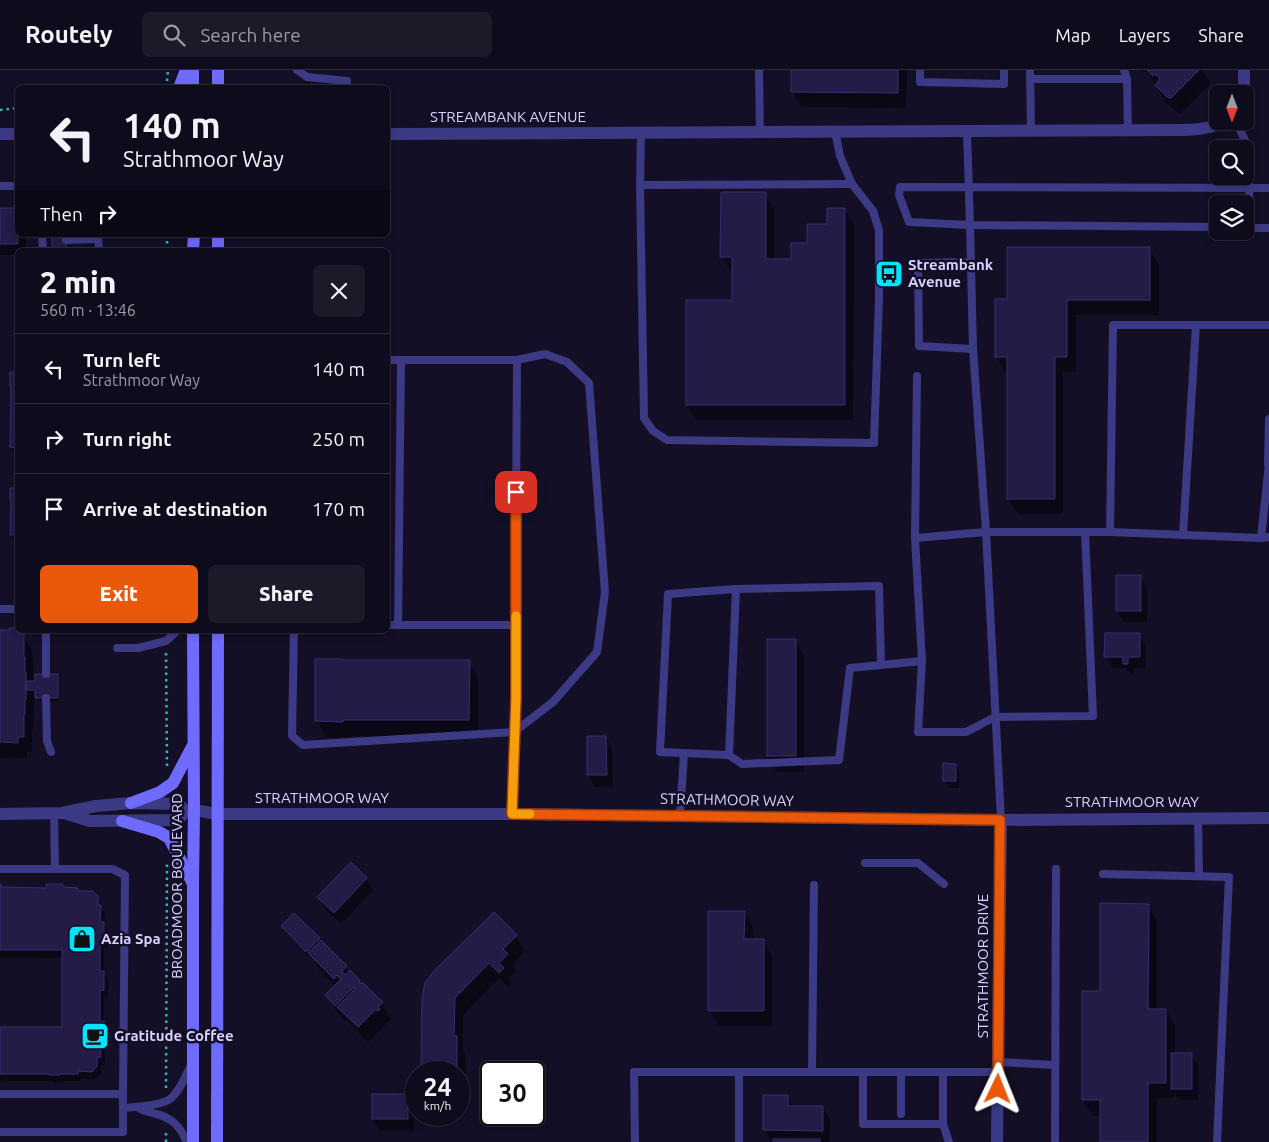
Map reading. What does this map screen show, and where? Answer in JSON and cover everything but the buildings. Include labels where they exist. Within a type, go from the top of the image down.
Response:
[{"type":"main road","points":[[180,85],[186,70]]},
{"type":"main road","points":[[193,70],[193,85]]},
{"type":"main road","points":[[218,70],[218,85]]},
{"type":"main road","name":"BROADMOOR BOULEVARD","points":[[193,633],[194,745],[190,810],[193,884],[193,1142]]},
{"type":"main road","points":[[217,1142],[218,633]]},
{"type":"main road","points":[[131,804],[160,792],[173,783],[194,745]]},
{"type":"main road","points":[[122,821],[159,832],[169,838],[193,884]]},
{"type":"street","points":[[1244,70],[1244,85]]},
{"type":"street","name":"STREAMBANK AVENUE","points":[[390,134],[1128,131],[1197,130],[1209,128]]},
{"type":"street","points":[[0,134],[15,134]]},
{"type":"street","name":"STRATHMOOR WAY","points":[[58,812],[96,806],[178,804],[190,810],[218,814],[512,814],[1000,820],[1269,818]]},
{"type":"street","points":[[0,814],[58,812],[90,821],[178,820],[190,810]]},
{"type":"street","name":"STRATHMOOR DRIVE","points":[[997,1142],[1000,820]]},
{"type":"lane","points":[[297,70],[307,77],[347,81],[347,85]]},
{"type":"lane","points":[[759,70],[760,132]]},
{"type":"lane","points":[[920,70],[920,82],[1004,84],[1004,70]]},
{"type":"lane","points":[[1030,70],[1031,131]]},
{"type":"lane","points":[[1124,70],[1128,79],[1128,131]]},
{"type":"lane","points":[[1030,79],[1128,79]]},
{"type":"lane","points":[[1240,130],[1248,147],[1249,195]]},
{"type":"lane","points":[[967,131],[973,349],[986,532],[1000,820]]},
{"type":"lane","points":[[641,132],[640,186],[644,418],[654,431],[667,440],[874,442],[879,298],[879,230],[874,211],[852,184],[840,156],[835,132]]},
{"type":"lane","points":[[640,186],[852,184]]},
{"type":"lane","points":[[0,186],[15,186]]},
{"type":"lane","points":[[1209,227],[970,226],[909,222],[899,195],[900,187],[1269,188]]},
{"type":"lane","points":[[1254,228],[1269,228]]},
{"type":"lane","points":[[66,240],[98,237]]},
{"type":"lane","points":[[42,238],[52,240]]},
{"type":"lane","points":[[971,262],[918,264],[919,346],[973,349]]},
{"type":"lane","points":[[1110,532],[1114,325],[1269,325]]},
{"type":"lane","points":[[1183,534],[1196,325]]},
{"type":"lane","points":[[294,633],[292,736],[303,745],[514,732],[553,702],[597,652],[605,592],[588,383],[567,362],[545,354],[517,360],[390,360]]},
{"type":"lane","points":[[398,625],[401,360]]},
{"type":"lane","points":[[512,814],[516,625],[517,360]]},
{"type":"lane","points":[[917,376],[915,538],[922,661],[918,732],[966,732],[995,717],[1093,716],[1085,532]]},
{"type":"lane","points":[[915,538],[986,532],[1110,532],[1265,538],[1269,464],[1269,419]]},
{"type":"lane","points":[[880,664],[879,586],[736,589],[668,594],[660,752],[729,755],[742,764],[839,760],[850,668],[922,661]]},
{"type":"lane","points":[[729,755],[736,589]]},
{"type":"lane","points":[[0,609],[15,609]]},
{"type":"lane","points":[[390,625],[516,625]]},
{"type":"lane","points":[[46,633],[46,674]]},
{"type":"lane","points":[[117,648],[138,648],[166,641],[175,633]]},
{"type":"lane","points":[[46,698],[47,741],[51,752]]},
{"type":"lane","points":[[680,816],[684,753]]},
{"type":"lane","points":[[55,869],[58,812]]},
{"type":"lane","points":[[1198,818],[1199,876]]},
{"type":"lane","points":[[865,863],[918,863],[944,884]]},
{"type":"lane","points":[[0,869],[112,869],[125,875],[123,1142]]},
{"type":"lane","points":[[1055,1142],[1056,869]]},
{"type":"lane","points":[[1103,874],[1229,877],[1217,1142]]},
{"type":"lane","points":[[812,1072],[814,885]]},
{"type":"lane","points":[[123,1108],[151,1105],[170,1099],[179,1088],[192,1064]]},
{"type":"lane","points":[[635,1142],[634,1072],[943,1072],[998,1067],[1055,1065]]},
{"type":"lane","points":[[739,1072],[739,1142]]},
{"type":"lane","points":[[864,1072],[863,1124],[943,1124]]},
{"type":"lane","points":[[901,1072],[901,1114]]},
{"type":"lane","points":[[943,1072],[943,1124],[949,1142]]},
{"type":"lane","points":[[0,1094],[123,1094]]},
{"type":"lane","points":[[137,1107],[145,1112],[157,1114],[172,1121],[180,1128],[188,1142]]},
{"type":"lane","points":[[0,1132],[123,1132]]},
{"type":"path","points":[[166,85],[168,70]]},
{"type":"path","points":[[0,110],[15,108]]},
{"type":"path","points":[[166,653],[167,767]]},
{"type":"path","points":[[166,1100],[167,864]]},
{"type":"path","points":[[166,1118],[166,1142]]},
{"type":"slow traffic","points":[[516,616],[516,698],[512,814],[530,814]]},
{"type":"place","name":"Streambank Avenue","points":[[889,274]]},
{"type":"place","name":"Azia Spa","points":[[82,939]]},
{"type":"place","name":"Gratitude Coffee","points":[[95,1036]]},
{"type":"route","points":[[516,492],[516,698],[512,814],[1000,820],[998,1089]]}]
